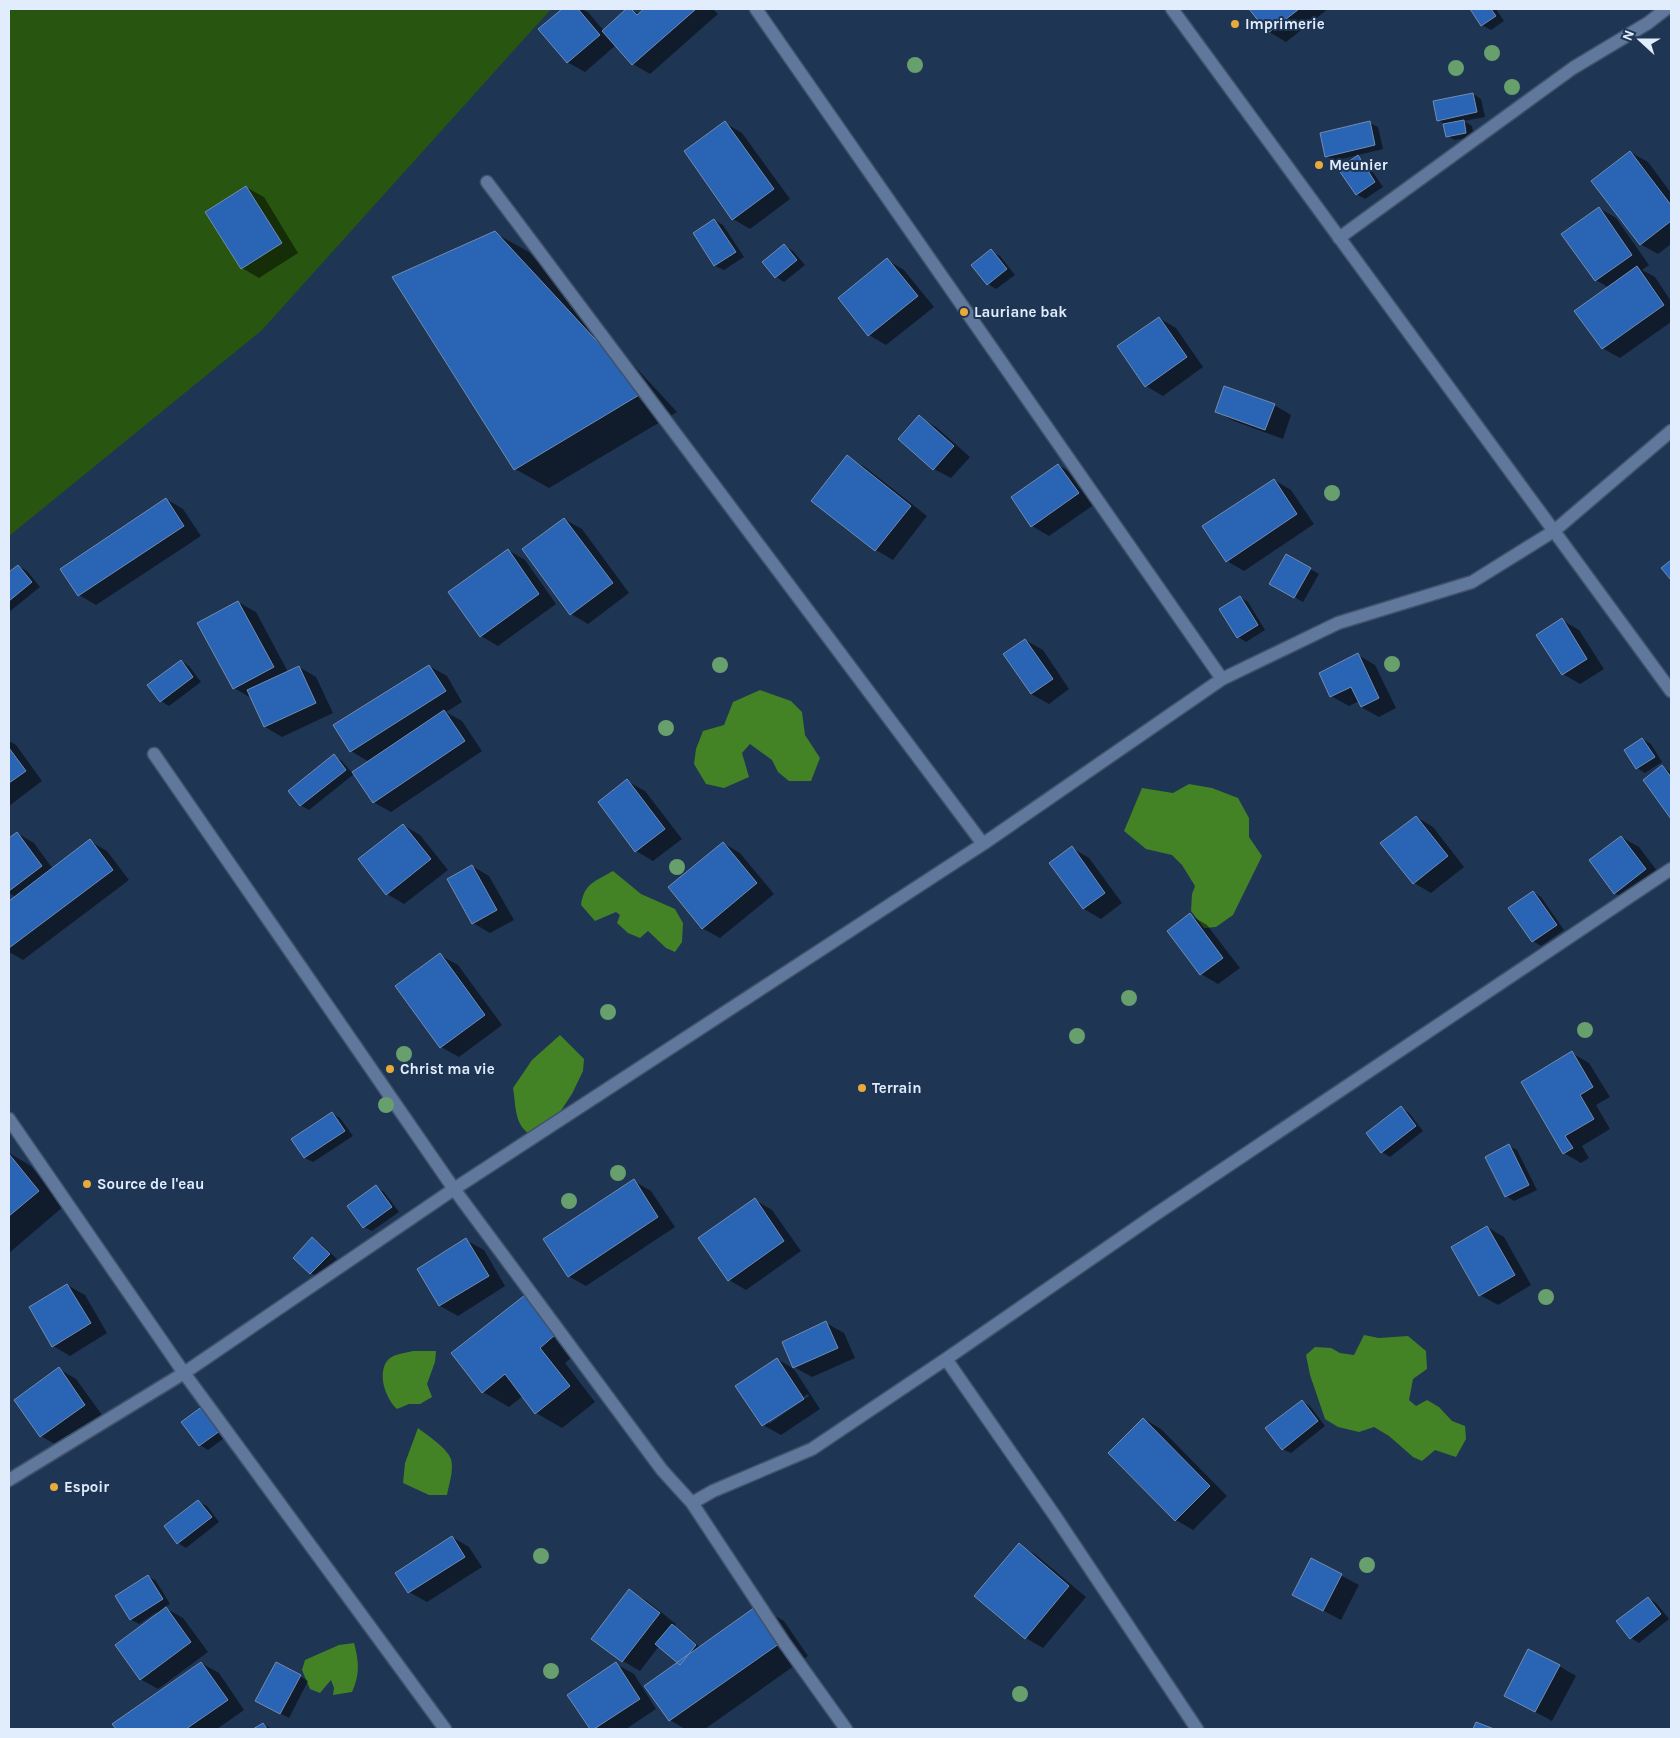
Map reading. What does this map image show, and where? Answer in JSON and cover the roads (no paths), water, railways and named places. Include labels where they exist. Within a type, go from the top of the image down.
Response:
[{"type":"street","points":[[756,9],[1222,679]]},
{"type":"street","points":[[1172,9],[1671,691]]},
{"type":"street","points":[[1339,238],[1573,68],[1648,23],[1666,9]]},
{"type":"street","points":[[487,182],[983,844]]},
{"type":"street","points":[[9,1480],[184,1373],[454,1188],[983,844],[1222,679],[1338,623],[1472,582],[1554,531],[1671,431]]},
{"type":"street","points":[[154,754],[454,1188],[656,1462],[692,1503],[783,1641],[846,1729]]},
{"type":"street","points":[[692,1503],[713,1491],[812,1449],[1161,1211],[1671,869]]},
{"type":"street","points":[[9,1119],[184,1373],[445,1729]]},
{"type":"street","points":[[946,1359],[1056,1516],[1197,1729]]},
{"type":"place","name":"Imprimerie","points":[[1235,24]]},
{"type":"place","name":"Meunier","points":[[1319,165]]},
{"type":"place","name":"Lauriane bak","points":[[964,312]]},
{"type":"place","name":"Christ ma vie","points":[[390,1069]]},
{"type":"place","name":"Terrain","points":[[862,1088]]},
{"type":"place","name":"Source de l'eau","points":[[87,1184]]},
{"type":"place","name":"Espoir","points":[[54,1487]]}]
